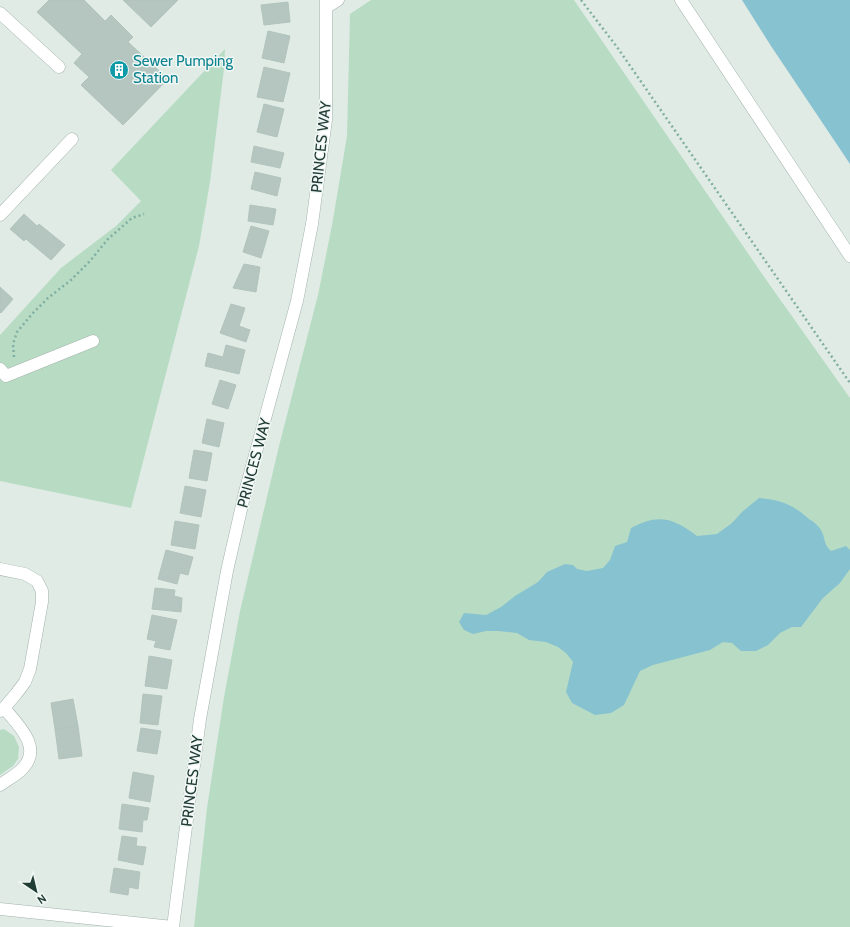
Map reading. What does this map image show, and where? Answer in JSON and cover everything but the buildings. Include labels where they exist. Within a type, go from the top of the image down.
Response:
[{"type":"street","points":[[326,4],[338,0]]},
{"type":"street","points":[[681,0],[850,256]]},
{"type":"street","name":"PRINCES WAY","points":[[173,927],[200,719],[227,571],[245,492],[297,301],[312,224],[326,120],[326,4]]},
{"type":"street","points":[[0,13],[59,67]]},
{"type":"street","points":[[0,215],[72,139]]},
{"type":"street","points":[[0,369],[6,376],[93,341]]},
{"type":"street","points":[[0,568],[26,574],[37,581],[42,591],[42,602],[30,669],[25,682],[2,710],[26,735],[30,746],[30,756],[25,766],[0,784]]},
{"type":"street","points":[[0,909],[173,927]]},
{"type":"path","points":[[581,0],[617,47],[850,383]]},
{"type":"path","points":[[21,370],[13,356],[12,344],[17,332],[48,298],[71,280],[90,261],[108,239],[132,218],[144,214]]},
{"type":"green space","points":[[371,0],[574,0],[767,281],[850,398],[850,927],[194,927],[207,808],[224,697],[240,611],[279,446],[318,295],[332,225],[347,136],[350,14]]},
{"type":"green space","points":[[225,49],[224,69],[210,182],[199,246],[131,508],[0,481],[0,335],[61,268],[116,226],[141,201],[111,170]]},
{"type":"green space","points":[[4,729],[14,736],[19,747],[18,759],[13,766],[0,775],[0,730]]},
{"type":"water","points":[[742,0],[850,0],[850,164],[771,46]]},
{"type":"water","points":[[759,498],[774,500],[792,506],[803,514],[820,528],[826,544],[831,551],[846,546],[850,550],[850,569],[840,583],[823,598],[801,627],[792,627],[780,633],[768,645],[756,651],[741,651],[732,643],[723,642],[710,650],[653,665],[640,671],[624,705],[611,713],[595,715],[572,703],[566,692],[573,662],[566,653],[558,647],[546,642],[529,640],[517,633],[486,631],[473,634],[464,630],[459,622],[464,613],[486,615],[501,607],[515,596],[538,582],[547,572],[565,564],[573,565],[577,569],[587,571],[603,568],[610,560],[615,546],[627,542],[631,528],[641,523],[649,520],[666,520],[681,525],[697,536],[717,534],[732,523],[742,512]]},
{"type":"place","name":"Sewer Pumping Station","points":[[119,70]]}]
